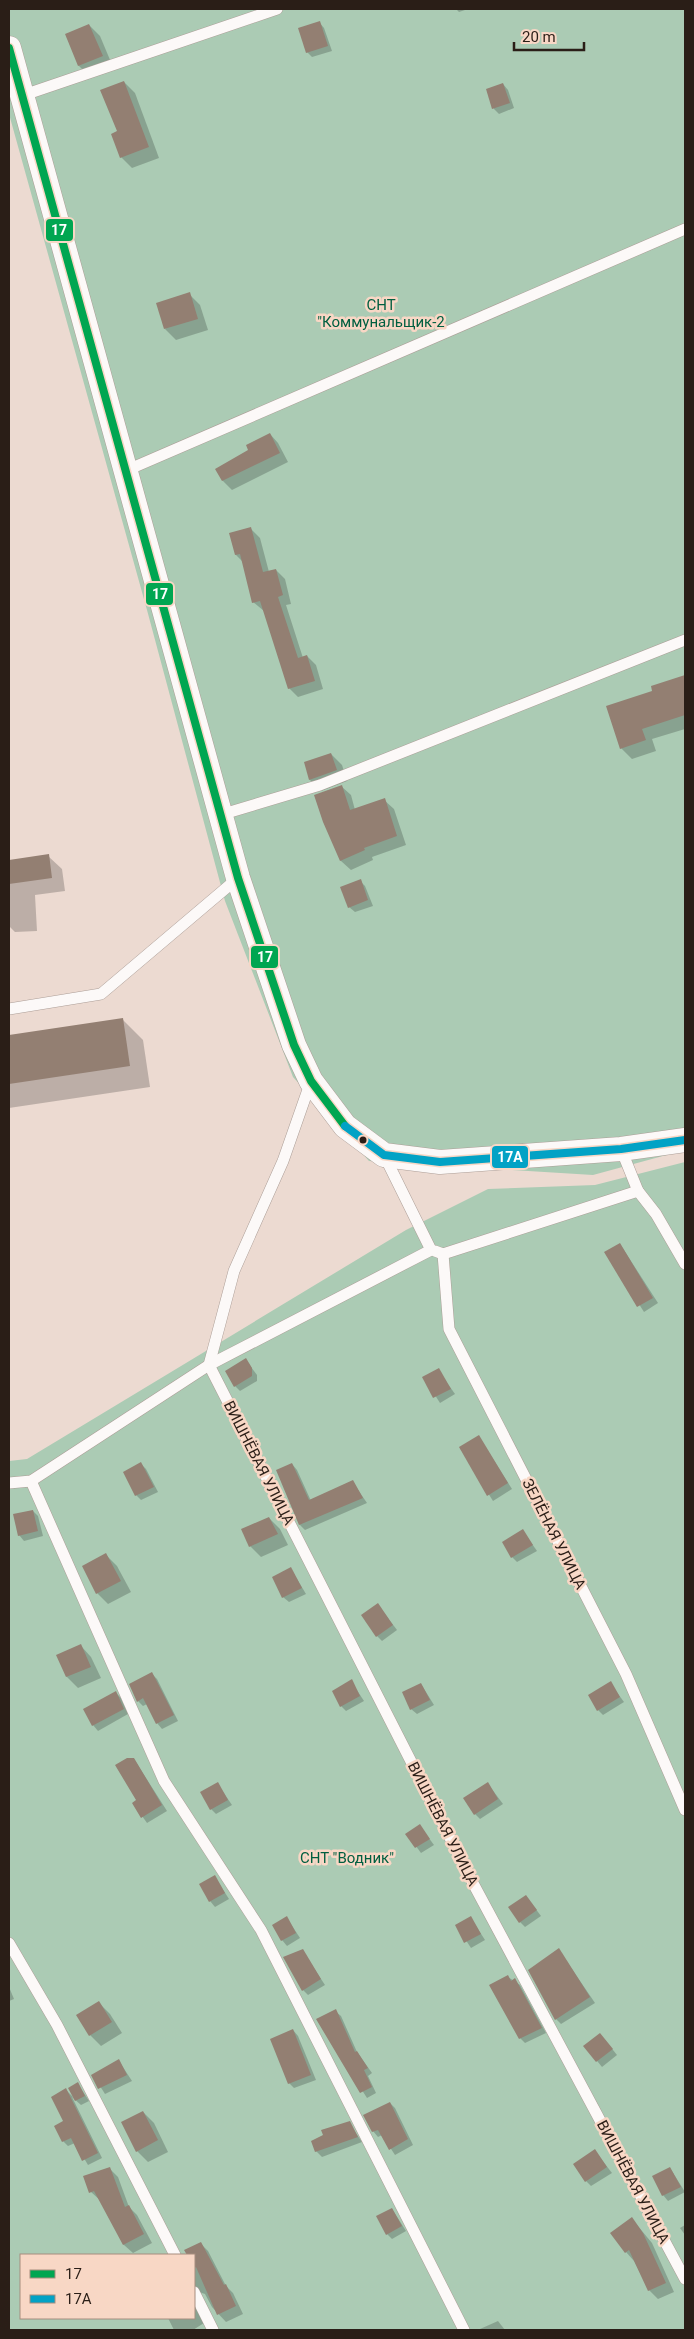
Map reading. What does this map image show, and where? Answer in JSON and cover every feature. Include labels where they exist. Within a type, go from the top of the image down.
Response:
[{"type":"street","points":[[9,48],[238,878],[294,1045],[311,1081],[345,1126],[384,1155],[440,1162],[621,1149],[685,1140]]},
{"type":"lane","points":[[21,96],[277,9]]},
{"type":"lane","points":[[125,471],[685,229]]},
{"type":"lane","points":[[220,815],[320,785],[685,640]]},
{"type":"lane","points":[[9,1009],[102,994],[238,878]]},
{"type":"lane","points":[[209,1365],[234,1271],[283,1161],[311,1081]]},
{"type":"lane","points":[[621,1149],[638,1190],[656,1214],[685,1264]]},
{"type":"lane","points":[[384,1155],[431,1250],[443,1254],[638,1190]]},
{"type":"lane","points":[[9,1483],[31,1481],[209,1365],[431,1250]]},
{"type":"lane","name":"ЗЕЛЁНАЯ УЛИЦА","points":[[443,1254],[449,1329],[626,1674],[685,1810]]},
{"type":"lane","name":"ВИШНЁВАЯ УЛИЦА","points":[[209,1365],[474,1885],[685,2279]]},
{"type":"lane","points":[[31,1481],[164,1781],[261,1930],[464,2330]]},
{"type":"lane","points":[[9,1943],[57,2025],[174,2254]]},
{"type":"lane","points":[[195,2294],[213,2330]]},
{"type":"green space","name":"СНТ \"Коммунальщик-2","points":[[9,9],[685,9],[685,1150],[593,1175],[369,1161],[293,1077],[225,901],[147,610],[9,114]]},
{"type":"green space","name":"СНТ \"Водник\"","points":[[685,1162],[685,2330],[9,2330],[9,1461],[27,1459],[406,1230],[488,1189],[595,1185]]},
{"type":"building","points":[[320,21],[328,46],[306,53],[298,28]]},
{"type":"building","points":[[89,24],[103,56],[78,66],[65,34]]},
{"type":"building","points":[[124,81],[149,147],[120,158],[111,134],[117,131],[100,90]]},
{"type":"building","points":[[503,83],[510,103],[492,109],[486,89]]},
{"type":"building","points":[[190,292],[198,319],[164,329],[156,303]]},
{"type":"building","points":[[270,433],[280,453],[222,481],[215,469],[248,450],[246,445]]},
{"type":"building","points":[[251,527],[263,572],[276,569],[283,595],[278,597],[298,658],[307,655],[315,681],[288,689],[260,601],[252,603],[240,554],[235,555],[229,533]]},
{"type":"building","points":[[685,675],[685,715],[642,729],[646,740],[620,749],[606,706],[652,691],[651,686]]},
{"type":"building","points":[[331,753],[337,770],[309,780],[304,762]]},
{"type":"building","points":[[342,785],[350,810],[385,798],[397,836],[364,848],[365,850],[340,861],[323,822],[314,795]]},
{"type":"building","points":[[49,854],[52,878],[9,884],[9,860]]},
{"type":"building","points":[[361,879],[368,900],[348,908],[340,887]]},
{"type":"building","points":[[123,1018],[130,1066],[9,1084],[9,1035]]},
{"type":"building","points":[[620,1243],[653,1298],[637,1307],[604,1252]]},
{"type":"building","points":[[246,1358],[252,1368],[252,1376],[234,1387],[225,1371]]},
{"type":"building","points":[[439,1368],[451,1389],[433,1398],[422,1377]]},
{"type":"building","points":[[479,1435],[508,1483],[487,1496],[459,1447]]},
{"type":"building","points":[[141,1462],[154,1487],[135,1496],[123,1472]]},
{"type":"building","points":[[292,1463],[309,1500],[353,1480],[363,1498],[299,1525],[276,1470]]},
{"type":"building","points":[[33,1510],[38,1531],[18,1536],[13,1514]]},
{"type":"building","points":[[269,1517],[278,1534],[249,1547],[241,1529]]},
{"type":"building","points":[[523,1529],[533,1545],[511,1558],[502,1542]]},
{"type":"building","points":[[106,1553],[121,1581],[96,1594],[82,1566]]},
{"type":"building","points":[[291,1567],[302,1588],[282,1598],[272,1577]]},
{"type":"building","points":[[378,1603],[393,1625],[376,1637],[361,1615]]},
{"type":"building","points":[[81,1644],[91,1667],[66,1677],[56,1655]]},
{"type":"building","points":[[152,1672],[174,1715],[156,1724],[143,1698],[137,1702],[129,1684]]},
{"type":"building","points":[[352,1679],[360,1696],[340,1707],[332,1691]]},
{"type":"building","points":[[611,1681],[620,1697],[597,1711],[588,1695]]},
{"type":"building","points":[[421,1683],[430,1700],[410,1710],[402,1692]]},
{"type":"building","points":[[116,1691],[124,1709],[92,1726],[83,1709]]},
{"type":"building","points":[[127,1758],[134,1758],[162,1805],[141,1818],[132,1803],[136,1800],[115,1765]]},
{"type":"building","points":[[218,1782],[228,1800],[210,1810],[200,1792]]},
{"type":"building","points":[[488,1782],[498,1799],[474,1815],[463,1798]]},
{"type":"building","points":[[420,1824],[430,1839],[415,1848],[405,1834]]},
{"type":"building","points":[[215,1875],[225,1893],[209,1902],[199,1884]]},
{"type":"building","points":[[526,1895],[537,1910],[519,1923],[508,1907]]},
{"type":"building","points":[[287,1916],[296,1933],[281,1941],[272,1925]]},
{"type":"building","points":[[471,1916],[481,1934],[464,1943],[455,1925]]},
{"type":"building","points":[[559,1948],[590,1997],[555,2020],[528,1970]]},
{"type":"building","points":[[303,1949],[321,1979],[302,1991],[283,1957]]},
{"type":"building","points":[[508,1975],[511,1981],[515,1978],[542,2028],[519,2039],[489,1985]]},
{"type":"building","points":[[99,2001],[112,2022],[89,2036],[76,2015]]},
{"type":"building","points":[[336,2009],[355,2052],[357,2051],[368,2068],[364,2070],[372,2087],[360,2093],[316,2019]]},
{"type":"building","points":[[293,2029],[311,2075],[288,2084],[270,2039]]},
{"type":"building","points":[[600,2033],[613,2049],[596,2062],[583,2046]]},
{"type":"building","points":[[119,2059],[127,2075],[98,2089],[91,2075]]},
{"type":"building","points":[[78,2082],[85,2096],[75,2101],[68,2088]]},
{"type":"building","points":[[66,2088],[98,2153],[82,2161],[71,2138],[62,2142],[54,2126],[63,2121],[51,2097]]},
{"type":"building","points":[[390,2102],[408,2139],[389,2150],[378,2130],[372,2132],[363,2115]]},
{"type":"building","points":[[143,2111],[158,2140],[136,2152],[121,2122]]},
{"type":"building","points":[[350,2121],[358,2137],[315,2152],[311,2141],[323,2135],[321,2130]]},
{"type":"building","points":[[595,2149],[607,2167],[585,2182],[573,2164]]},
{"type":"building","points":[[110,2167],[125,2207],[129,2205],[144,2234],[123,2245],[94,2191],[89,2193],[83,2176]]},
{"type":"building","points":[[670,2167],[681,2187],[662,2196],[652,2176]]},
{"type":"building","points":[[392,2208],[402,2226],[386,2235],[376,2216]]},
{"type":"building","points":[[632,2217],[643,2233],[666,2283],[648,2291],[629,2250],[625,2253],[610,2233]]},
{"type":"building","points":[[201,2242],[224,2285],[226,2284],[236,2306],[217,2315],[195,2268],[195,2254],[186,2254],[184,2250]]},
{"type":"transit line","name":"17","points":[[9,48],[238,878],[294,1045],[311,1081],[345,1126]]},
{"type":"transit line","name":"17А","points":[[345,1126],[384,1155],[440,1162],[621,1149],[685,1140]]}]
